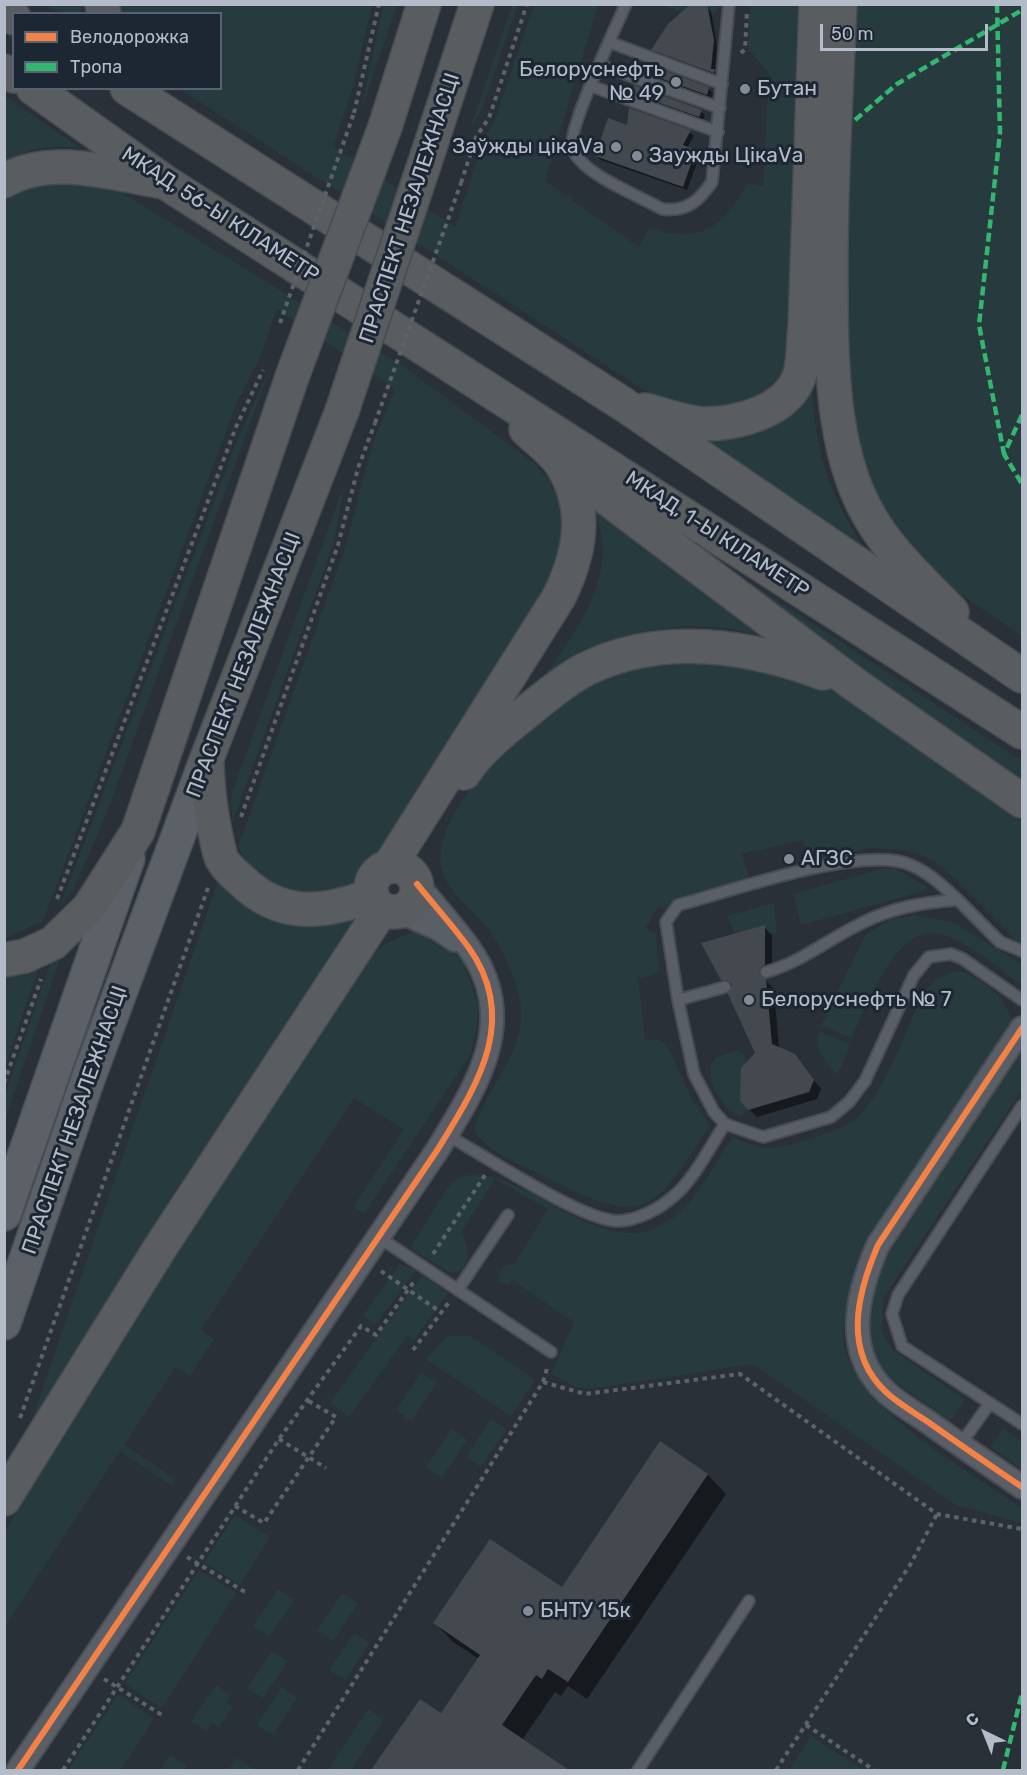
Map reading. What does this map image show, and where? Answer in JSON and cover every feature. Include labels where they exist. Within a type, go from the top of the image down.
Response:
[{"type":"highway","name":"ПРАСПЕКТ НЕЗАЛЕЖНАСЦІ","points":[[138,831],[279,370],[385,127],[424,4]]},
{"type":"highway","name":"ПРАСПЕКТ НЕЗАЛЕЖНАСЦІ","points":[[207,758],[342,411],[477,4]]},
{"type":"highway","points":[[623,404],[702,424],[740,420],[767,410],[785,398],[800,375],[805,328],[816,4]]},
{"type":"highway","points":[[840,4],[831,230],[831,348],[836,398],[845,447],[867,512],[893,551],[1012,669]]},
{"type":"highway","name":"МКАД, 56-Ы КІЛАМЕТР","points":[[36,90],[165,182],[410,338]]},
{"type":"highway","points":[[130,90],[623,404],[1012,669]]},
{"type":"highway","points":[[152,90],[179,121]]},
{"type":"highway","points":[[4,181],[19,172],[44,167],[75,168],[165,182]]},
{"type":"highway","name":"МКАД, 1-Ы КІЛАМЕТР","points":[[410,338],[1023,732]]},
{"type":"highway","points":[[480,383],[561,464],[854,684],[1023,801]]},
{"type":"highway","points":[[207,758],[207,799],[220,856],[246,885],[267,899],[291,909],[315,911],[414,901],[404,873],[559,597],[574,566],[580,537],[579,513],[574,492],[561,464]]},
{"type":"highway","points":[[404,873],[467,768],[509,726],[586,670],[619,657],[657,648],[695,646],[751,651],[788,660],[854,684]]},
{"type":"highway","points":[[4,960],[25,956],[52,943],[89,908],[138,831]]},
{"type":"highway","points":[[385,905],[374,877],[404,873]]},
{"type":"highway","points":[[4,1499],[160,1248],[385,905]]},
{"type":"main road","name":"ПРАСПЕКТ НЕЗАЛЕЖНАСЦІ","points":[[4,1323],[88,1080],[207,758]]},
{"type":"main road","name":"ПРАСПЕКТ НЕЗАЛЕЖНАСЦІ","points":[[4,1214],[138,831]]},
{"type":"street","points":[[18,1770],[447,1135],[479,1078],[490,1047],[494,1023],[490,997],[479,965],[469,948],[404,873]]},
{"type":"street","points":[[385,905],[437,928],[469,948]]},
{"type":"street","points":[[1023,1028],[878,1245],[860,1297],[856,1320],[859,1345],[866,1368],[887,1393],[1023,1487]]},
{"type":"lane","points":[[627,4],[591,86],[574,133],[572,147],[579,160],[600,175],[662,209],[687,208],[701,197],[712,182],[729,4]]},
{"type":"lane","points":[[609,42],[722,84]]},
{"type":"lane","points":[[600,65],[720,108]]},
{"type":"lane","points":[[591,86],[718,132]]},
{"type":"lane","points":[[1023,951],[1000,942],[958,900],[921,870],[899,861],[875,860],[822,867],[678,905],[666,922],[678,1000],[694,1074],[714,1112],[725,1124],[763,1137],[831,1117],[840,1110],[865,1081],[914,975],[929,957],[951,954],[963,959],[1023,1000]]},
{"type":"lane","points":[[766,972],[789,966],[864,922],[900,908],[923,903],[958,900]]},
{"type":"lane","points":[[678,1000],[724,987]]},
{"type":"lane","points":[[1023,1106],[898,1295],[892,1314],[902,1346],[1023,1424]]},
{"type":"lane","points":[[447,1135],[585,1213],[618,1221],[641,1216],[660,1207],[677,1194],[725,1124]]},
{"type":"lane","points":[[459,1288],[508,1215]]},
{"type":"lane","points":[[377,1236],[459,1288],[551,1352]]},
{"type":"lane","points":[[960,1445],[990,1403]]},
{"type":"lane","points":[[638,1770],[749,1601]]},
{"type":"path","points":[[277,331],[354,112],[379,4]]},
{"type":"path","points":[[16,1428],[211,879],[219,848],[236,830],[338,545],[358,468],[476,137],[489,118],[527,4]]},
{"type":"path","points":[[56,902],[236,427],[279,370]]},
{"type":"path","points":[[4,1083],[52,943]]},
{"type":"path","points":[[63,1770],[279,1439],[361,1326],[376,1335],[409,1290],[494,1162]]},
{"type":"path","points":[[362,1258],[442,1313]]},
{"type":"path","points":[[414,1350],[459,1288]]},
{"type":"path","points":[[298,1770],[543,1382],[585,1394],[740,1374],[937,1514],[1023,1529]]},
{"type":"path","points":[[235,1506],[264,1524],[336,1417],[307,1400]]},
{"type":"path","points":[[279,1439],[326,1468]]},
{"type":"path","points":[[776,1770],[910,1565],[937,1514]]},
{"type":"path","points":[[169,1545],[245,1593]]},
{"type":"path","points":[[88,1668],[162,1715]]},
{"type":"path","points":[[806,1725],[874,1770]]},
{"type":"green space","points":[[46,5],[80,5],[82,12],[60,12]]},
{"type":"green space","points":[[111,5],[372,5],[353,87],[333,146],[455,227],[483,142],[496,117],[534,5],[598,5],[545,181],[639,247],[649,228],[683,234],[697,233],[709,228],[729,211],[748,183],[763,186],[769,73],[748,49],[750,5],[804,5],[790,353],[785,371],[775,388],[728,412],[678,406],[641,388],[182,90],[222,90],[222,12],[113,12]]},
{"type":"green space","points":[[384,5],[397,5],[360,114],[382,11]]},
{"type":"green space","points":[[512,5],[518,5],[481,112],[470,129]]},
{"type":"green space","points":[[667,5],[719,5],[717,11],[710,14],[692,15],[667,7]]},
{"type":"green space","points":[[850,5],[1022,5],[1022,636],[941,581],[916,557],[884,510],[863,463],[841,363]]},
{"type":"green space","points":[[5,96],[82,149],[42,148],[24,153],[5,163]]},
{"type":"green space","points":[[34,180],[105,182],[404,367],[534,463],[548,479],[559,502],[566,553],[499,678],[369,876],[354,887],[322,900],[277,889],[254,873],[238,847],[345,548],[373,442],[395,389],[277,309],[259,360],[238,400],[43,921],[5,938],[5,199]]},
{"type":"green space","points":[[272,364],[104,820],[73,890],[61,904],[239,436]]},
{"type":"green space","points":[[812,385],[816,431],[826,472],[842,510],[865,549],[704,439],[740,435],[765,426],[776,419]]},
{"type":"green space","points":[[345,483],[333,545],[232,824],[231,795]]},
{"type":"green space","points":[[593,502],[771,639],[751,633],[709,627],[688,626],[647,631],[607,645],[535,688],[572,637],[592,599],[599,579],[602,538]]},
{"type":"green space","points":[[731,570],[1022,761],[1022,784],[728,574]]},
{"type":"green space","points":[[710,656],[821,678],[1022,822],[1022,946],[940,865],[906,850],[869,848],[811,862],[803,840],[742,854],[750,880],[688,897],[669,912],[658,906],[646,928],[656,934],[659,969],[653,975],[638,978],[645,1040],[659,1040],[667,1045],[693,1102],[710,1125],[674,1178],[659,1194],[644,1204],[626,1207],[605,1203],[579,1193],[516,1163],[489,1146],[474,1130],[486,1100],[516,1042],[520,1026],[520,999],[514,978],[495,938],[483,922],[462,902],[445,879],[441,853],[453,816],[478,779],[517,735],[541,715],[591,683],[623,667],[655,660]]},
{"type":"green space","points":[[885,868],[896,869],[927,887],[924,891],[801,925],[793,894]]},
{"type":"green space","points":[[219,878],[219,883],[234,895],[282,917],[316,922],[354,921],[14,1471]]},
{"type":"green space","points":[[774,903],[777,932],[739,942],[727,916]]},
{"type":"green space","points":[[914,915],[952,922],[1022,964],[1022,985],[963,944],[938,933],[927,933],[914,938],[891,961],[872,994],[852,1038],[821,1026],[866,934],[892,919]]},
{"type":"green space","points":[[421,931],[449,946],[464,964],[479,1008],[471,1054],[364,1214],[353,1207],[404,1130],[354,1098],[201,1330],[214,1339],[190,1376],[176,1367],[124,1445],[175,1479],[171,1485],[120,1451],[5,1626],[5,1534],[9,1524],[262,1117],[361,965],[388,943]]},
{"type":"green space","points":[[65,942],[5,1121],[5,1095],[55,950]]},
{"type":"green space","points":[[42,958],[5,1067],[5,970]]},
{"type":"green space","points":[[961,971],[989,987],[1003,1002],[1013,1031],[855,1275],[846,1311],[844,1339],[845,1348],[855,1371],[871,1395],[920,1438],[1022,1508],[1022,1523],[956,1505],[753,1364],[590,1389],[575,1387],[551,1374],[574,1322],[512,1280],[509,1285],[498,1282],[498,1275],[504,1266],[515,1263],[548,1209],[495,1179],[462,1231],[468,1254],[466,1263],[458,1273],[447,1271],[410,1248],[448,1187],[468,1175],[492,1177],[518,1187],[576,1217],[605,1229],[634,1233],[662,1225],[684,1208],[693,1197],[733,1137],[762,1147],[778,1147],[825,1134],[854,1120],[864,1110],[884,1080],[924,992],[940,977]]},
{"type":"green space","points":[[819,1031],[850,1044],[838,1075],[829,1066],[819,1049]]},
{"type":"green space","points":[[738,1050],[744,1055],[749,1070],[745,1112],[741,1116],[727,1107],[721,1099],[710,1074],[715,1058]]},
{"type":"green space","points":[[1022,1053],[1022,1090],[883,1298],[882,1332],[893,1350],[965,1400],[950,1421],[892,1379],[878,1365],[867,1343],[868,1277]]},
{"type":"green space","points":[[400,1264],[416,1270],[375,1325],[363,1316]]},
{"type":"green space","points":[[422,1275],[448,1293],[414,1340],[407,1336],[349,1417],[330,1403]]},
{"type":"green space","points":[[447,1336],[470,1336],[535,1380],[511,1416],[426,1359]]},
{"type":"green space","points":[[421,1373],[436,1384],[411,1421],[396,1410]]},
{"type":"green space","points":[[491,1419],[507,1429],[481,1467],[466,1457]]},
{"type":"green space","points":[[452,1429],[467,1440],[442,1478],[426,1467]]},
{"type":"green space","points":[[1004,1429],[1022,1442],[1022,1469],[990,1447]]},
{"type":"green space","points":[[235,1515],[270,1537],[240,1585],[204,1562]]},
{"type":"green space","points":[[199,1570],[236,1593],[162,1708],[125,1684]]},
{"type":"green space","points":[[278,1589],[294,1600],[269,1637],[253,1626]]},
{"type":"green space","points":[[342,1593],[358,1604],[333,1641],[317,1630]]},
{"type":"green space","points":[[354,1633],[370,1643],[345,1680],[329,1670]]},
{"type":"green space","points":[[272,1651],[288,1661],[263,1698],[247,1688]]},
{"type":"green space","points":[[216,1685],[231,1695],[226,1702],[233,1707],[219,1727],[212,1723],[206,1731],[191,1721]]},
{"type":"green space","points":[[282,1687],[297,1698],[273,1735],[257,1725]]},
{"type":"green space","points":[[118,1694],[154,1719],[121,1770],[68,1770]]},
{"type":"green space","points":[[368,1709],[384,1720],[351,1770],[328,1770]]},
{"type":"green space","points":[[811,1736],[863,1770],[789,1770]]},
{"type":"green space","points":[[170,1755],[187,1766],[184,1770],[160,1770]]},
{"type":"green space","points":[[237,1758],[253,1769],[228,1770]]},
{"type":"building","points":[[691,4],[707,4],[714,40],[711,69],[715,69],[714,73],[651,50],[668,24]]},
{"type":"building","points":[[644,63],[709,87],[707,95],[640,71]]},
{"type":"building","points":[[634,85],[702,110],[700,115],[699,117],[632,93]]},
{"type":"building","points":[[629,108],[691,130],[683,145],[696,150],[683,187],[595,156],[608,118],[627,125]]},
{"type":"building","points":[[765,925],[765,964],[760,968],[759,974],[766,979],[772,1044],[795,1054],[814,1080],[809,1092],[748,1110],[740,1101],[741,1068],[755,1053],[728,994],[732,984],[727,980],[721,980],[701,943]]},
{"type":"building","name":"БНТУ 15к","points":[[660,1441],[708,1474],[568,1682],[548,1669],[542,1679],[536,1675],[502,1725],[569,1770],[371,1770],[420,1699],[441,1713],[480,1655],[433,1623],[490,1539],[562,1587]]},
{"type":"marked path","points":[[997,4],[1000,133],[979,325],[1004,454]]},
{"type":"marked path","points":[[855,120],[897,84],[1022,10]]},
{"type":"marked path","points":[[1022,415],[1004,454],[1022,484]]},
{"type":"marked path","points":[[1003,1770],[1022,1693]]},
{"type":"cycle path","points":[[18,1770],[438,1149],[478,1076],[487,1052],[492,1026],[491,1001],[484,975],[469,948],[417,884]]},
{"type":"cycle path","points":[[1022,1028],[878,1245],[864,1283],[858,1322],[859,1341],[864,1359],[873,1377],[887,1393],[1022,1487]]},
{"type":"place","name":"Белоруснефть № 49","points":[[676,82]]},
{"type":"place","name":"Бутан","points":[[745,89]]},
{"type":"place","name":"Заўжды цікаVа","points":[[616,147]]},
{"type":"place","name":"Заужды ЦікаVа","points":[[637,156]]},
{"type":"place","name":"АГЗС","points":[[789,859]]},
{"type":"place","name":"Белоруснефть № 7","points":[[749,1000]]},
{"type":"place","name":"БНТУ 15к","points":[[528,1611]]}]
